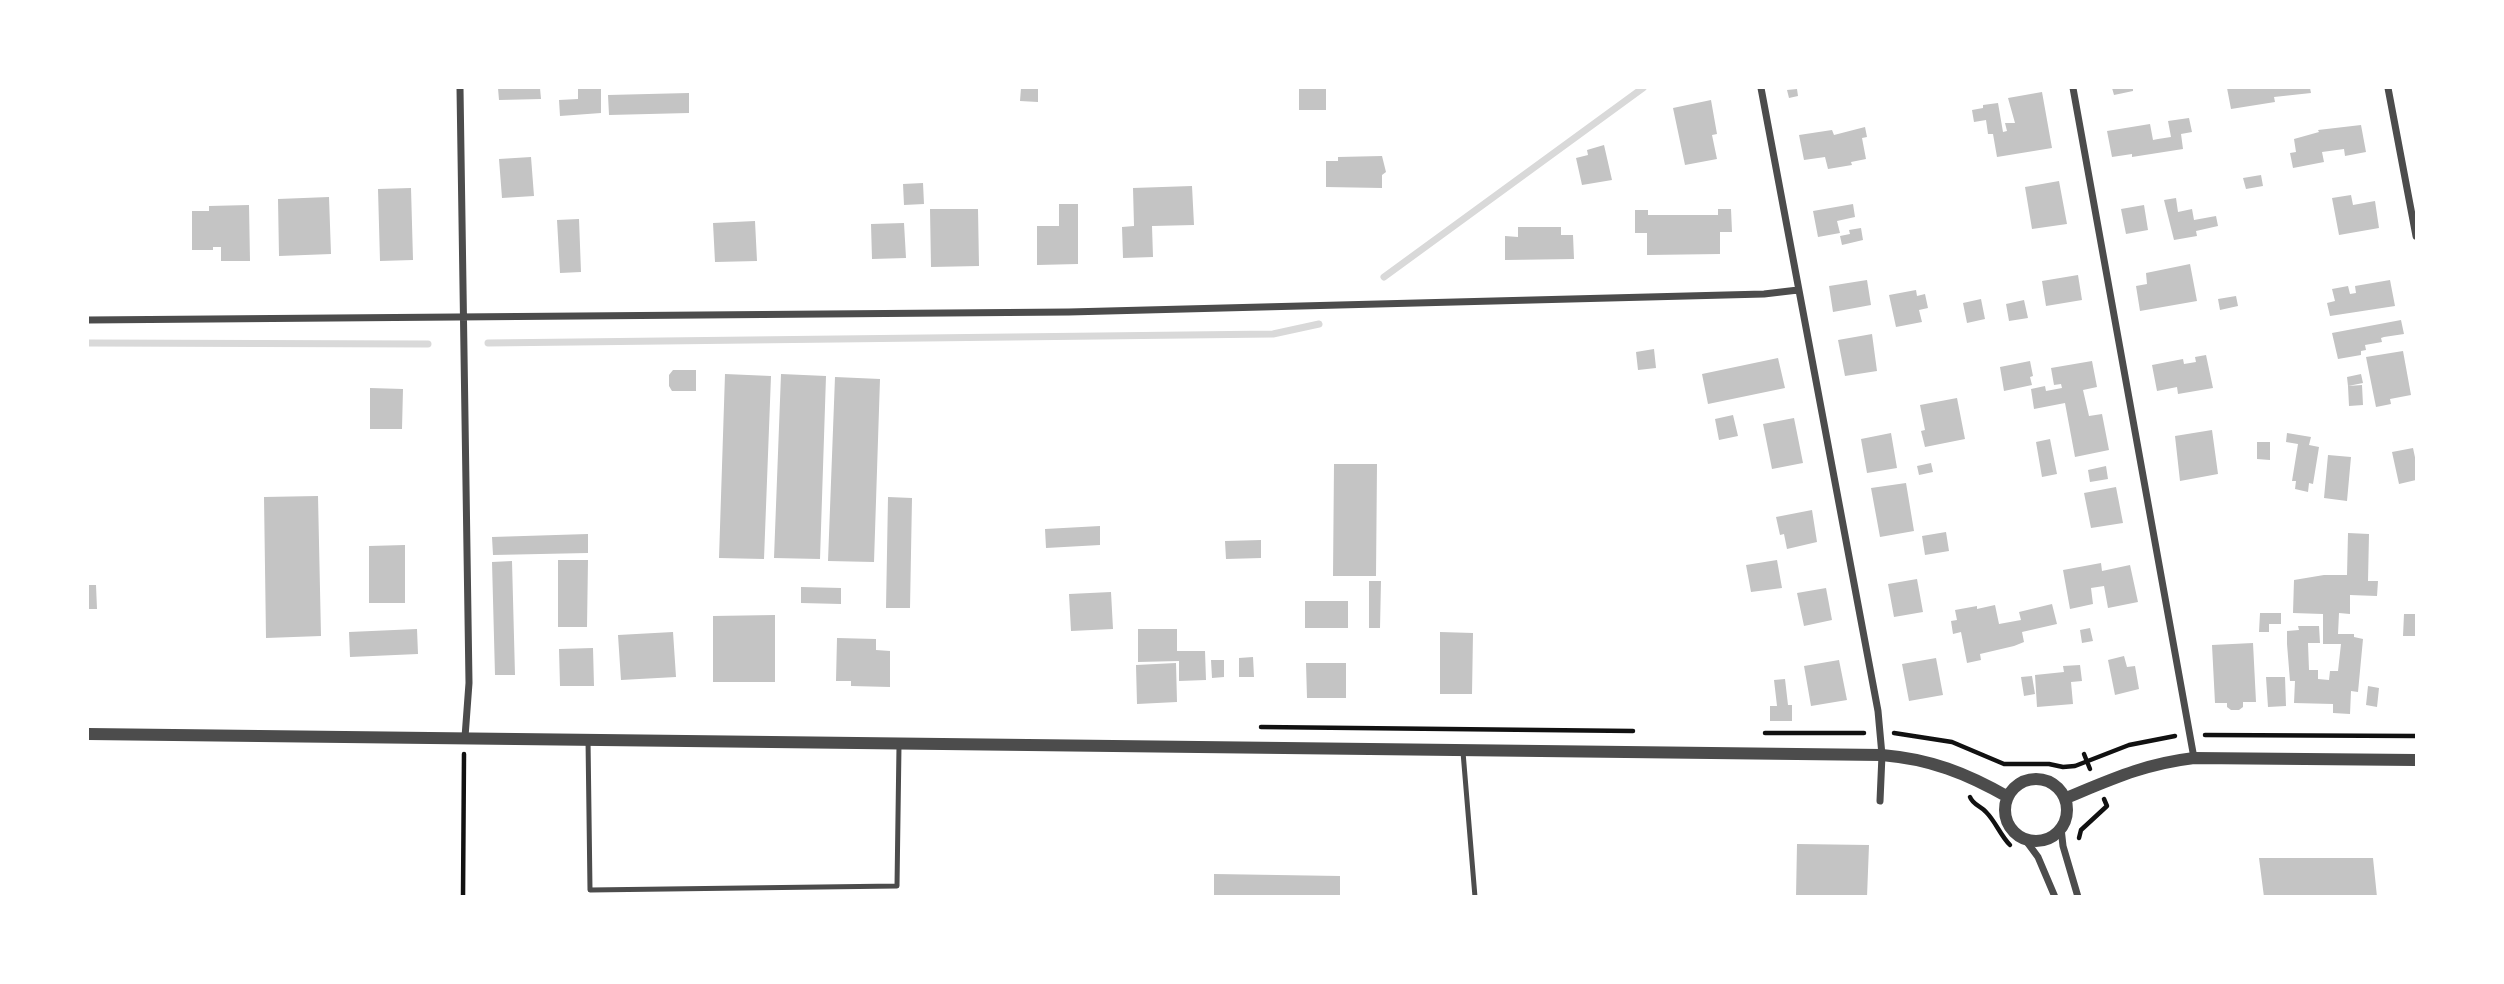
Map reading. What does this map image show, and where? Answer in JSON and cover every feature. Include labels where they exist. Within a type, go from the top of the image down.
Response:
[{"type":"street","points":[[460,88],[470,683],[465,737]]},
{"type":"street","points":[[1761,88],[1878,711],[1882,755],[1880,801]]},
{"type":"street","points":[[2073,88],[2194,758]]},
{"type":"street","points":[[2388,88],[2417,236]]},
{"type":"street","points":[[88,320],[1069,312],[1764,294],[1798,290]]},
{"type":"street","points":[[88,734],[1882,755],[1934,763],[1978,780],[2008,797]]},
{"type":"street","points":[[2066,798],[2137,769],[2160,762],[2194,758],[2417,760]]},
{"type":"street","points":[[2024,838],[2044,840],[2061,828],[2066,819],[2066,798],[2051,782],[2041,779],[2021,782],[2008,797],[2005,806],[2006,816],[2016,833],[2024,838],[2038,857],[2055,897]]},
{"type":"street","points":[[2061,828],[2063,846],[2078,897]]},
{"type":"lane","points":[[588,739],[590,890],[897,887],[899,743]]},
{"type":"lane","points":[[1463,749],[1475,897]]},
{"type":"path","points":[[1500,729],[1622,731]]},
{"type":"path","points":[[1899,733],[1952,742],[2004,764],[2049,764],[2063,767],[2087,762],[2129,745],[2175,736]]},
{"type":"path","points":[[2203,735],[2417,736]]},
{"type":"path","points":[[463,897],[465,737]]},
{"type":"path","points":[[2084,754],[2090,769]]},
{"type":"path","points":[[1970,797],[1972,802],[1984,810],[2001,836],[2016,849]]},
{"type":"path","points":[[2078,846],[2081,830],[2106,806],[2104,799]]},
{"type":"building","points":[[498,88],[540,88],[541,99],[499,100]]},
{"type":"building","points":[[578,88],[601,88],[601,113],[560,116],[559,100],[578,99]]},
{"type":"building","points":[[1021,88],[1038,88],[1038,102],[1020,101]]},
{"type":"building","points":[[1326,88],[1326,110],[1299,110],[1299,89]]},
{"type":"building","points":[[2112,88],[2133,88],[2133,91],[2114,95]]},
{"type":"building","points":[[2227,88],[2310,88],[2311,93],[2274,97],[2275,102],[2231,109]]},
{"type":"building","points":[[1797,89],[1798,96],[1789,98],[1787,90]]},
{"type":"building","points":[[2042,92],[2052,148],[1997,157],[1993,134],[1988,134],[1986,120],[1974,122],[1972,110],[1998,103],[2003,132],[2007,131],[2005,123],[2015,123],[2008,98]]},
{"type":"building","points":[[689,93],[689,113],[609,115],[608,95]]},
{"type":"building","points":[[1711,100],[1717,134],[1712,135],[1717,159],[1685,165],[1673,108]]},
{"type":"building","points":[[2189,118],[2192,132],[2181,134],[2183,149],[2132,157],[2132,154],[2112,157],[2107,131],[2150,124],[2153,140],[2171,137],[2168,121]]},
{"type":"building","points":[[2361,125],[2366,152],[2345,156],[2344,149],[2322,152],[2324,162],[2293,168],[2290,153],[2296,152],[2294,139],[2319,132],[2318,130]]},
{"type":"building","points":[[1865,127],[1867,137],[1862,138],[1866,159],[1851,162],[1852,165],[1828,169],[1825,157],[1804,160],[1799,135],[1832,130],[1834,135]]},
{"type":"building","points":[[1604,145],[1612,180],[1582,185],[1576,158],[1588,155],[1587,150]]},
{"type":"building","points":[[1382,156],[1386,172],[1382,175],[1382,188],[1326,187],[1326,161],[1338,161],[1338,157]]},
{"type":"building","points":[[531,157],[534,196],[502,198],[499,159]]},
{"type":"building","points":[[2261,175],[2263,186],[2246,189],[2243,178]]},
{"type":"building","points":[[2059,181],[2067,224],[2032,229],[2025,187]]},
{"type":"building","points":[[923,183],[924,204],[904,205],[903,184]]},
{"type":"building","points":[[1192,186],[1194,225],[1152,226],[1153,257],[1123,258],[1122,227],[1134,226],[1133,188]]},
{"type":"building","points":[[411,188],[413,260],[380,261],[378,189]]},
{"type":"building","points":[[2351,195],[2353,205],[2375,201],[2379,228],[2339,235],[2332,198]]},
{"type":"building","points":[[329,197],[331,254],[279,256],[278,199]]},
{"type":"building","points":[[2176,198],[2178,212],[2192,209],[2194,220],[2216,216],[2218,226],[2196,231],[2197,236],[2174,240],[2164,200]]},
{"type":"building","points":[[1059,204],[1078,204],[1078,264],[1037,265],[1037,226],[1059,226]]},
{"type":"building","points":[[1853,204],[1855,217],[1837,221],[1840,233],[1818,237],[1813,211]]},
{"type":"building","points":[[249,205],[250,261],[221,261],[221,247],[213,247],[213,250],[192,250],[192,211],[209,211],[209,206]]},
{"type":"building","points":[[2144,205],[2148,230],[2126,234],[2121,209]]},
{"type":"building","points":[[930,209],[978,209],[979,266],[931,267]]},
{"type":"building","points":[[1718,209],[1731,209],[1732,232],[1720,232],[1720,254],[1647,255],[1647,233],[1635,233],[1635,210],[1648,210],[1648,215],[1718,215]]},
{"type":"building","points":[[579,219],[581,272],[560,273],[557,220]]},
{"type":"building","points":[[755,221],[757,261],[715,262],[713,223]]},
{"type":"building","points":[[904,223],[906,258],[872,259],[871,224]]},
{"type":"building","points":[[1518,227],[1561,227],[1561,235],[1573,235],[1574,259],[1505,260],[1505,236],[1518,237]]},
{"type":"building","points":[[1861,228],[1863,240],[1842,245],[1840,236],[1850,234],[1849,230]]},
{"type":"building","points":[[2190,264],[2197,301],[2140,311],[2136,286],[2147,284],[2146,273]]},
{"type":"building","points":[[2078,275],[2082,300],[2046,306],[2042,281]]},
{"type":"building","points":[[1867,280],[1871,305],[1833,312],[1829,286]]},
{"type":"building","points":[[2390,280],[2395,306],[2330,316],[2327,303],[2335,301],[2332,289],[2348,286],[2350,294],[2356,293],[2355,286]]},
{"type":"building","points":[[1916,290],[1917,296],[1925,294],[1928,308],[1919,310],[1922,322],[1896,327],[1889,295]]},
{"type":"building","points":[[2236,296],[2238,306],[2220,310],[2218,299]]},
{"type":"building","points":[[1981,299],[1985,319],[1967,323],[1963,303]]},
{"type":"building","points":[[2024,300],[2028,318],[2009,321],[2006,304]]},
{"type":"building","points":[[2401,320],[2404,334],[2384,337],[2381,338],[2382,342],[2365,345],[2366,350],[2361,351],[2361,355],[2338,359],[2332,333]]},
{"type":"building","points":[[1872,334],[1877,371],[1845,376],[1838,340]]},
{"type":"building","points":[[1654,349],[1656,368],[1638,370],[1636,352]]},
{"type":"building","points":[[2403,351],[2411,395],[2390,399],[2391,404],[2376,407],[2366,357]]},
{"type":"building","points":[[2206,355],[2213,388],[2178,394],[2177,387],[2157,391],[2152,365],[2183,359],[2184,364],[2196,362],[2195,357]]},
{"type":"building","points":[[1778,358],[1785,388],[1708,404],[1702,374]]},
{"type":"building","points":[[2030,361],[2032,385],[2004,391],[2000,367]]},
{"type":"building","points":[[2092,361],[2097,387],[2083,390],[2089,416],[2102,414],[2109,450],[2075,457],[2065,403],[2034,409],[2031,389],[2045,386],[2046,391],[2062,388],[2061,384],[2054,385],[2051,368]]},
{"type":"building","points":[[673,370],[696,370],[696,391],[672,391],[669,375]]},
{"type":"building","points":[[725,374],[771,376],[764,559],[719,558]]},
{"type":"building","points":[[781,374],[826,376],[820,559],[774,558]]},
{"type":"building","points":[[2361,374],[2363,383],[2348,386],[2347,377]]},
{"type":"building","points":[[835,377],[880,379],[874,562],[828,561]]},
{"type":"building","points":[[2362,385],[2363,405],[2349,406],[2348,386]]},
{"type":"building","points":[[370,388],[403,389],[402,429],[370,429]]},
{"type":"building","points":[[1957,398],[1965,439],[1925,447],[1920,405]]},
{"type":"building","points":[[1733,415],[1738,436],[1719,440],[1715,419]]},
{"type":"building","points":[[1794,418],[1803,463],[1772,469],[1763,424]]},
{"type":"building","points":[[2212,430],[2218,474],[2180,481],[2175,436]]},
{"type":"building","points":[[1891,433],[1897,468],[1867,473],[1861,439]]},
{"type":"building","points":[[2287,433],[2311,437],[2309,445],[2319,447],[2313,484],[2309,483],[2308,492],[2295,489],[2296,481],[2292,481],[2298,444],[2286,442]]},
{"type":"building","points":[[2050,439],[2057,474],[2042,477],[2036,442]]},
{"type":"building","points":[[2257,442],[2270,442],[2270,460],[2257,459]]},
{"type":"building","points":[[2413,448],[2416,480],[2399,484],[2392,452]]},
{"type":"building","points":[[2328,455],[2351,457],[2347,501],[2324,498]]},
{"type":"building","points":[[1931,463],[1933,472],[1919,475],[1917,466]]},
{"type":"building","points":[[1334,464],[1377,464],[1376,576],[1333,576]]},
{"type":"building","points":[[2106,466],[2108,479],[2090,482],[2088,470]]},
{"type":"building","points":[[1906,483],[1914,531],[1880,537],[1871,488]]},
{"type":"building","points":[[2116,487],[2123,523],[2091,528],[2084,493]]},
{"type":"building","points":[[318,496],[321,636],[266,638],[264,497]]},
{"type":"building","points":[[888,497],[912,498],[910,608],[886,608]]},
{"type":"building","points":[[1812,510],[1817,542],[1787,549],[1776,517]]},
{"type":"building","points":[[1100,526],[1100,545],[1046,548],[1045,529]]},
{"type":"building","points":[[1946,532],[1949,551],[1925,555],[1922,536]]},
{"type":"building","points":[[2348,533],[2369,534],[2368,581],[2378,581],[2377,596],[2350,595],[2350,614],[2339,613],[2338,634],[2354,634],[2354,637],[2363,639],[2358,692],[2351,691],[2350,714],[2333,713],[2333,704],[2294,703],[2295,681],[2290,681],[2287,644],[2287,631],[2299,630],[2298,626],[2319,626],[2320,643],[2308,643],[2309,670],[2318,670],[2318,679],[2329,680],[2330,671],[2338,671],[2341,644],[2323,644],[2323,614],[2293,613],[2294,580],[2324,575],[2347,575]]},
{"type":"building","points":[[588,534],[588,553],[493,555],[492,537]]},
{"type":"building","points":[[1261,540],[1261,558],[1226,559],[1225,541]]},
{"type":"building","points":[[405,545],[405,603],[369,603],[369,546]]},
{"type":"building","points":[[558,560],[588,560],[587,627],[558,627]]},
{"type":"building","points":[[1777,560],[1782,588],[1751,592],[1746,565]]},
{"type":"building","points":[[512,561],[515,675],[495,675],[492,562]]},
{"type":"building","points":[[2101,563],[2102,571],[2130,565],[2138,602],[2108,608],[2104,586],[2091,588],[2093,604],[2070,609],[2063,570]]},
{"type":"building","points":[[1917,579],[1923,612],[1894,617],[1888,584]]},
{"type":"building","points":[[1369,581],[1381,581],[1380,628],[1369,628]]},
{"type":"building","points":[[88,585],[96,585],[97,609],[88,609]]},
{"type":"building","points":[[801,587],[841,588],[841,604],[801,603]]},
{"type":"building","points":[[1826,588],[1832,620],[1804,626],[1797,593]]},
{"type":"building","points":[[1111,592],[1113,629],[1071,631],[1069,594]]},
{"type":"building","points":[[1305,601],[1348,601],[1348,628],[1305,628]]},
{"type":"building","points":[[2052,604],[2057,624],[2022,632],[2024,642],[1980,654],[1981,660],[1967,663],[1961,632],[1953,634],[1951,621],[1957,620],[1955,610],[1995,605],[1999,624],[2021,620],[2019,612]]},
{"type":"building","points":[[2260,613],[2281,613],[2281,624],[2269,624],[2269,632],[2259,632]]},
{"type":"building","points":[[2404,614],[2416,614],[2416,636],[2403,636]]},
{"type":"building","points":[[775,615],[775,682],[713,682],[713,616]]},
{"type":"building","points":[[2090,628],[2093,641],[2082,643],[2080,630]]},
{"type":"building","points":[[417,629],[418,654],[350,657],[349,632]]},
{"type":"building","points":[[1138,629],[1177,629],[1177,651],[1205,651],[1206,680],[1179,681],[1179,661],[1138,662]]},
{"type":"building","points":[[673,632],[676,677],[621,680],[618,635]]},
{"type":"building","points":[[1440,632],[1473,633],[1472,694],[1440,694]]},
{"type":"building","points":[[837,638],[876,639],[876,650],[890,651],[890,687],[851,686],[851,681],[836,681]]},
{"type":"building","points":[[2253,643],[2256,702],[2243,702],[2243,707],[2239,710],[2231,710],[2227,703],[2215,703],[2212,645]]},
{"type":"building","points":[[593,648],[594,686],[560,686],[559,649]]},
{"type":"building","points":[[2124,656],[2127,667],[2135,666],[2139,689],[2115,695],[2108,660]]},
{"type":"building","points":[[1253,657],[1254,677],[1239,677],[1239,658]]},
{"type":"building","points":[[1936,658],[1943,695],[1909,701],[1902,664]]},
{"type":"building","points":[[1211,660],[1224,660],[1224,677],[1212,678]]},
{"type":"building","points":[[1839,660],[1847,700],[1811,706],[1804,666]]},
{"type":"building","points":[[1176,663],[1177,702],[1137,704],[1136,665]]},
{"type":"building","points":[[1306,663],[1346,663],[1346,698],[1307,698]]},
{"type":"building","points":[[2080,665],[2082,681],[2071,682],[2073,704],[2037,707],[2035,675],[2064,672],[2063,666]]},
{"type":"building","points":[[2032,676],[2035,694],[2024,696],[2021,677]]},
{"type":"building","points":[[2266,677],[2285,677],[2286,706],[2268,707]]},
{"type":"building","points":[[1785,679],[1788,705],[1792,705],[1792,721],[1770,721],[1770,706],[1777,706],[1774,680]]},
{"type":"building","points":[[2368,686],[2379,688],[2377,707],[2366,705]]},
{"type":"building","points":[[1797,844],[1869,845],[1867,897],[1796,897]]},
{"type":"building","points":[[2259,858],[2373,858],[2377,897],[2264,897]]},
{"type":"building","points":[[1214,874],[1340,876],[1340,897],[1214,897]]},
{"type":"waterway","points":[[1384,277],[1643,88]]},
{"type":"waterway","points":[[488,343],[1273,334],[1319,324]]},
{"type":"waterway","points":[[88,343],[428,344]]}]
